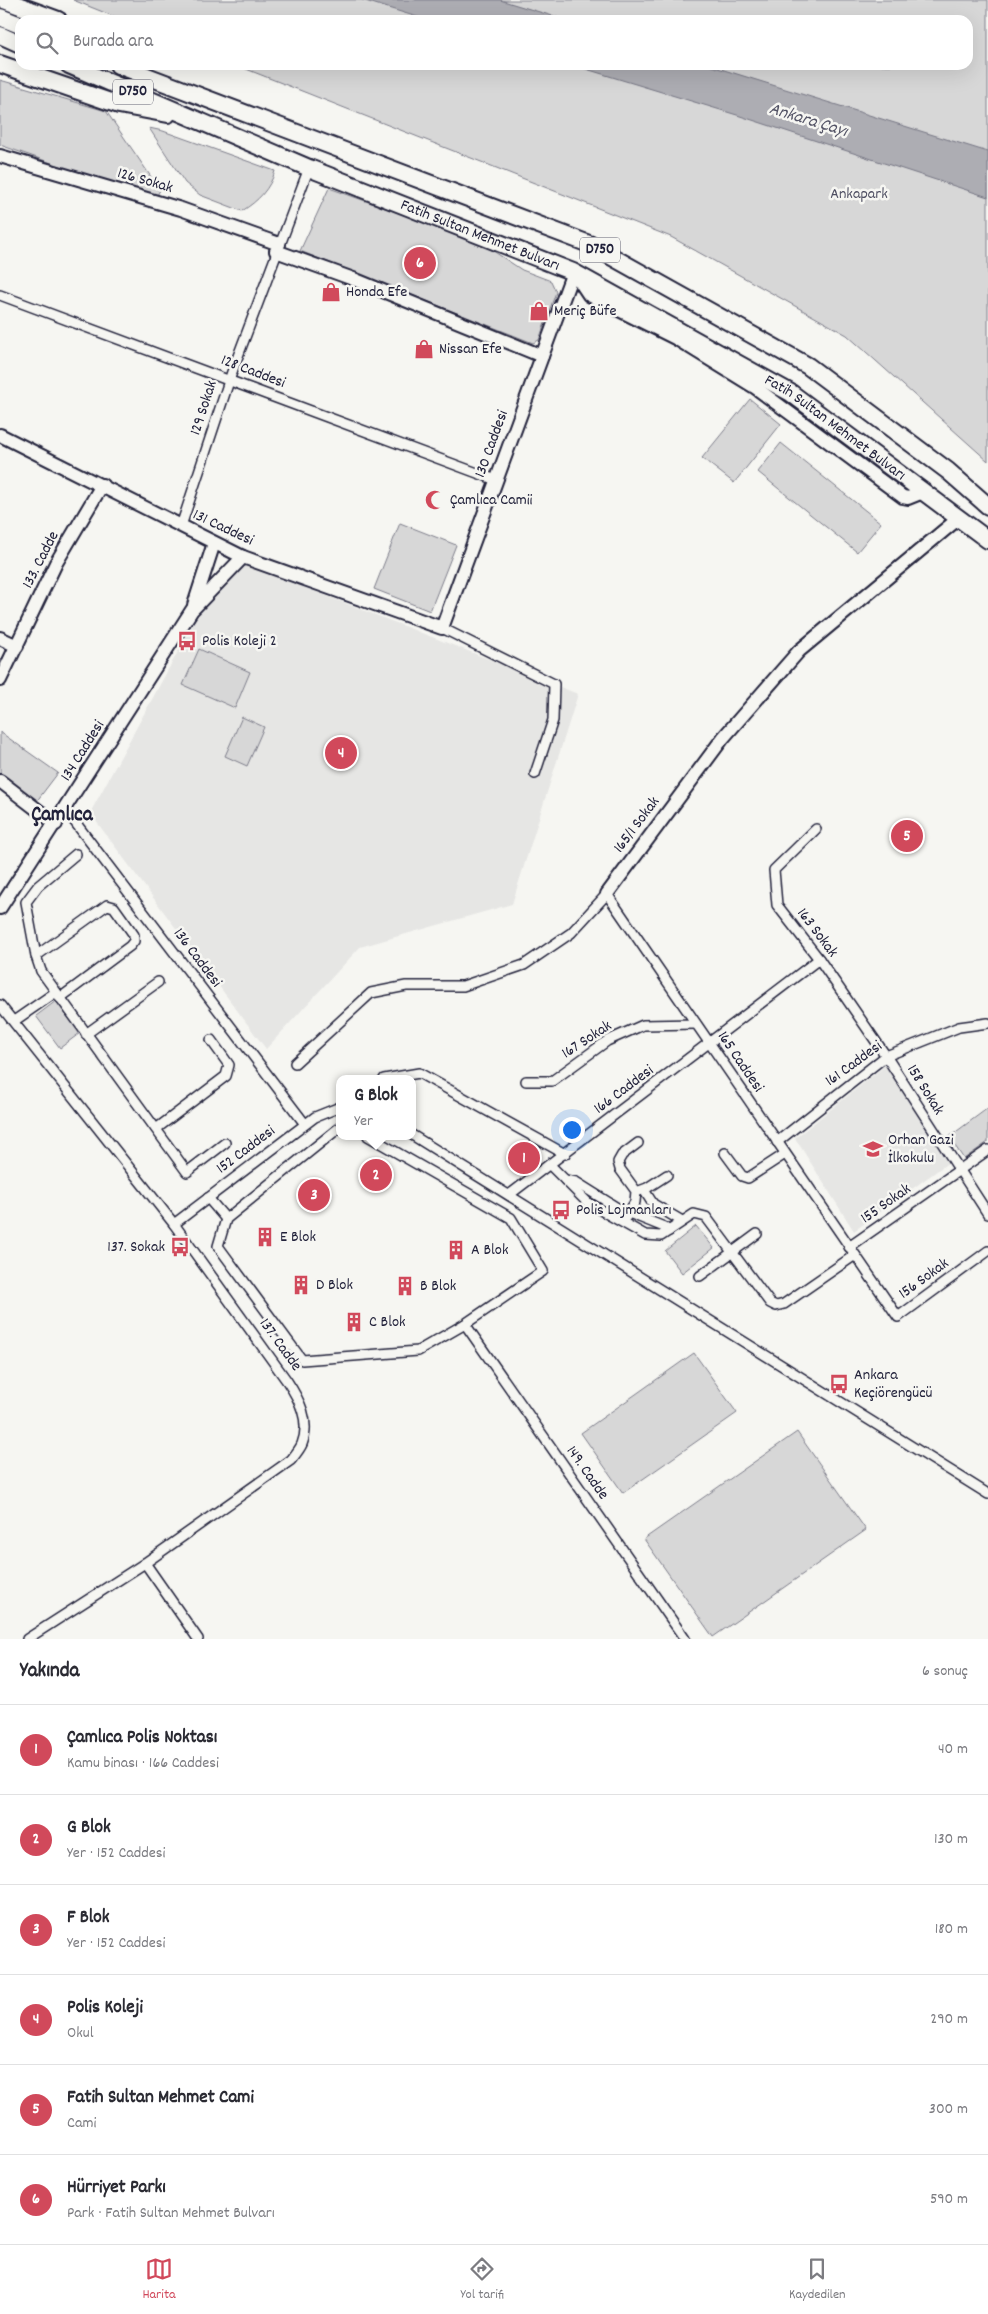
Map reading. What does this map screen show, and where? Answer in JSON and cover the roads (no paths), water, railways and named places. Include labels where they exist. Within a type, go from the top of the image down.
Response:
[{"type":"highway","points":[[4,0],[44,15]]},
{"type":"highway","points":[[0,17],[15,24]]},
{"type":"highway","points":[[0,35],[15,42]]},
{"type":"highway","points":[[0,64],[15,69]]},
{"type":"highway","points":[[17,70],[119,105],[196,120]]},
{"type":"highway","name":"Fatih Sultan Mehmet Bulvarı","points":[[81,70],[309,168],[573,272],[790,393],[988,540]]},
{"type":"highway","name":"Fatih Sultan Mehmet Bulvarı","points":[[130,70],[589,244],[808,366],[948,471],[988,506]]},
{"type":"highway","points":[[144,70],[164,84]]},
{"type":"street","name":"126 Sokak","points":[[0,156],[181,209],[542,356]]},
{"type":"street","name":"129 Sokak","points":[[181,526],[230,379],[309,168]]},
{"type":"street","name":"130 Caddesi","points":[[442,628],[573,272]]},
{"type":"street","name":"128 Caddesi","points":[[0,295],[230,379],[496,480]]},
{"type":"street","name":"131 Caddesi","points":[[0,435],[102,484],[214,544],[243,557],[442,628]]},
{"type":"street","name":"133. Cadde","points":[[0,680],[56,563],[102,484]]},
{"type":"street","name":"165/1 Sokak","points":[[295,1063],[371,993],[406,986],[463,986],[524,965],[571,933],[607,894],[723,738],[799,651],[959,518]]},
{"type":"street","name":"134 Caddesi","points":[[192,610],[214,544]]},
{"type":"street","name":"134 Caddesi","points":[[0,908],[56,824],[192,610],[243,557]]},
{"type":"street","points":[[442,628],[554,684],[553,720],[536,774]]},
{"type":"street","points":[[0,638],[17,646]]},
{"type":"street","points":[[0,781],[56,824]]},
{"type":"street","name":"136 Caddesi","points":[[65,809],[305,1124]]},
{"type":"street","name":"163 Sokak","points":[[816,829],[774,870],[777,905],[819,959],[886,1056]]},
{"type":"street","points":[[76,854],[38,886],[26,902],[36,956],[41,971],[186,1172],[225,1143]]},
{"type":"street","name":"165 Caddesi","points":[[607,894],[852,1251]]},
{"type":"street","points":[[14,1021],[58,995],[130,946],[134,940],[134,935],[114,907],[107,905],[36,956]]},
{"type":"street","name":"166 Caddesi","points":[[509,1196],[819,959]]},
{"type":"street","points":[[86,1034],[158,982]]},
{"type":"street","name":"137. Cadde","points":[[0,1005],[174,1224],[288,1381],[301,1402],[305,1424],[302,1444],[291,1460],[145,1563],[26,1639]]},
{"type":"street","name":"161 Caddesi","points":[[777,1142],[886,1056],[959,1027],[988,1023]]},
{"type":"street","name":"167 Sokak","points":[[526,1081],[552,1081],[607,1041],[644,1025],[696,1024]]},
{"type":"street","points":[[156,1129],[226,1076],[228,1065],[211,1040]]},
{"type":"street","name":"158 Sokak","points":[[886,1056],[959,1172],[988,1214]]},
{"type":"street","points":[[412,1075],[419,1074],[565,1154]]},
{"type":"street","name":"152 Caddesi","points":[[174,1224],[305,1124],[315,1117],[336,1109]]},
{"type":"street","points":[[336,1130],[226,1219],[218,1246],[302,1360],[418,1351],[465,1324],[543,1271],[511,1218],[375,1140]]},
{"type":"street","points":[[416,1138],[988,1494]]},
{"type":"street","points":[[638,1143],[622,1155],[618,1165],[653,1204],[682,1221]]},
{"type":"street","name":"155 Sokak","points":[[732,1252],[770,1303],[776,1306],[784,1304],[988,1150]]},
{"type":"street","points":[[725,1153],[742,1176],[746,1178],[751,1178],[785,1154]]},
{"type":"street","points":[[550,1165],[588,1203],[622,1224],[649,1237],[661,1236],[694,1214],[706,1217],[732,1252]]},
{"type":"street","points":[[622,1224],[640,1190],[667,1174]]},
{"type":"street","points":[[565,1180],[576,1182],[628,1214],[664,1227],[669,1231]]},
{"type":"street","points":[[208,1198],[226,1219]]},
{"type":"street","points":[[700,1276],[758,1234]]},
{"type":"street","name":"156 Sokak","points":[[852,1251],[898,1317],[988,1251]]},
{"type":"street","name":"149. Cadde","points":[[465,1324],[685,1639]]},
{"type":"street","points":[[145,1563],[198,1639]]},
{"type":"water","points":[[362,0],[500,0],[550,15],[411,15]]},
{"type":"water","name":"Ankara Çayı","points":[[589,70],[724,70],[988,152],[988,197],[737,115]]},
{"type":"place","name":"Hürriyet Parkı","points":[[420,263]]},
{"type":"place","name":"Honda Efe","points":[[331,292]]},
{"type":"place","name":"Meriç Büfe","points":[[539,311]]},
{"type":"place","name":"Nissan Efe","points":[[424,349]]},
{"type":"place","name":"Çamlıca Camii","points":[[435,500]]},
{"type":"place","name":"Polis Koleji 2","points":[[187,641]]},
{"type":"place","name":"Polis Koleji","points":[[341,753]]},
{"type":"place","name":"Fatih Sultan Mehmet Cami","points":[[907,836]]},
{"type":"place","name":"Orhan Gazi İlkokulu","points":[[873,1149]]},
{"type":"place","name":"Çamlıca Polis Noktası","points":[[524,1158]]},
{"type":"place","name":"G Blok","points":[[376,1175]]},
{"type":"place","name":"F Blok","points":[[314,1195]]},
{"type":"place","name":"Polis Lojmanları","points":[[561,1210]]},
{"type":"place","name":"E Blok","points":[[265,1237]]},
{"type":"place","name":"137. Sokak","points":[[180,1247]]},
{"type":"place","name":"A Blok","points":[[456,1250]]},
{"type":"place","name":"D Blok","points":[[301,1285]]},
{"type":"place","name":"B Blok","points":[[405,1286]]},
{"type":"place","name":"C Blok","points":[[354,1322]]},
{"type":"place","name":"Ankara Keçiörengücü","points":[[839,1384]]},
{"type":"district","name":"Çamlıca","points":[[62,816]]},
{"type":"park label","name":"Ankapark","points":[[859,194]]}]
